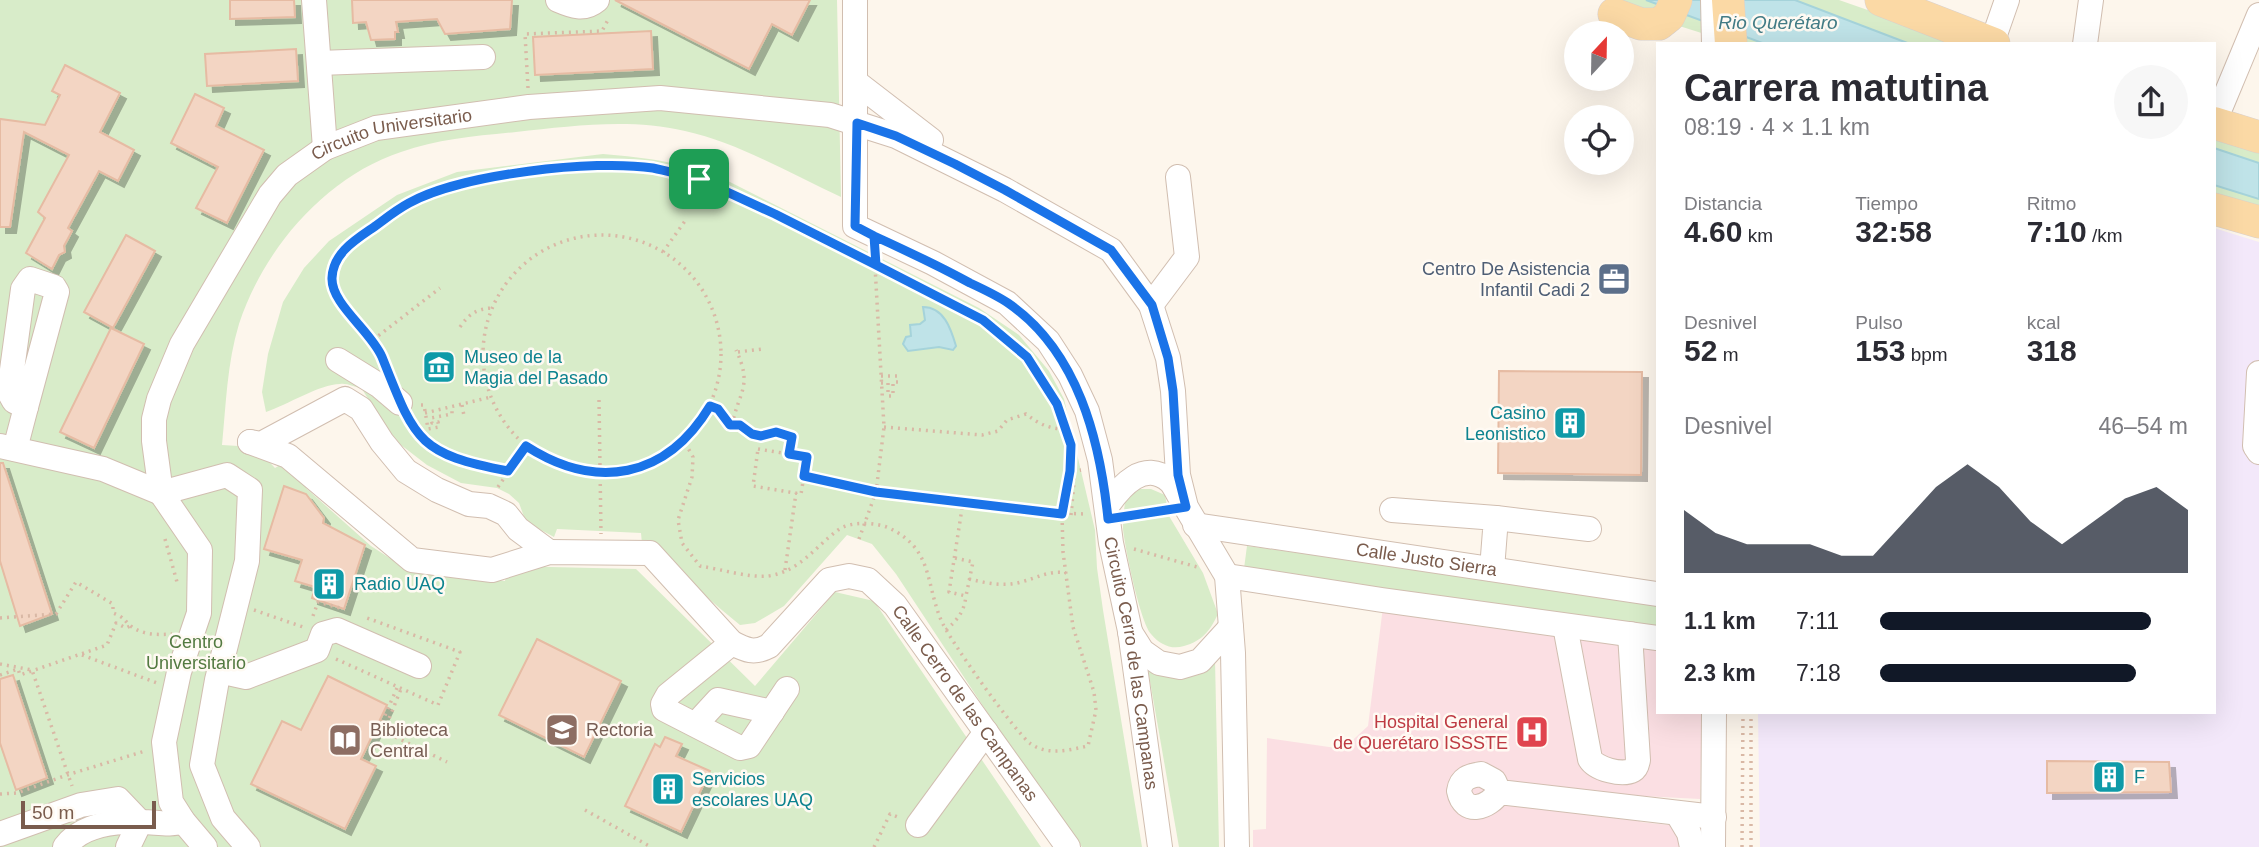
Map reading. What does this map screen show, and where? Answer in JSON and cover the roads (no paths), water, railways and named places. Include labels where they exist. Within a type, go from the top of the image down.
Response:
[{"type":"main road","points":[[1722,39],[1728,0]]},
{"type":"main road","points":[[1881,0],[1935,10],[1991,42]]},
{"type":"main road","points":[[1607,7],[1641,23],[1666,23]]},
{"type":"main road","points":[[2216,124],[2259,137]]},
{"type":"main road","points":[[2216,210],[2259,222]]},
{"type":"street","points":[[314,0],[325,148]]},
{"type":"street","points":[[558,0],[577,8],[593,4],[597,0]]},
{"type":"street","points":[[855,0],[857,123],[896,136],[955,164],[1111,250],[1152,305],[1168,358],[1173,391],[1178,475],[1190,516]]},
{"type":"street","points":[[1713,0],[1722,39]]},
{"type":"street","points":[[1993,42],[2007,0]]},
{"type":"street","points":[[2085,42],[2091,0]]},
{"type":"street","points":[[2216,118],[2259,15]]},
{"type":"street","points":[[318,64],[482,57]]},
{"type":"street","points":[[857,83],[943,149],[955,164]]},
{"type":"street","name":"Circuito Universitario","points":[[205,847],[171,802],[164,742],[179,672],[199,613],[200,550],[161,493],[154,442],[154,419],[159,399],[182,344],[270,195],[287,175],[325,148],[376,128],[529,107],[660,99],[830,115],[857,123]]},
{"type":"street","name":"Circuito Cerro de las Campanas","points":[[857,123],[865,231],[933,263],[1007,303],[1048,341],[1070,375],[1087,411],[1100,460],[1104,520],[1130,631],[1160,847]]},
{"type":"street","points":[[1152,305],[1187,257],[1178,177]]},
{"type":"street","points":[[338,360],[411,404]]},
{"type":"street","points":[[2259,373],[2255,446],[2259,452]]},
{"type":"street","points":[[549,552],[518,529],[506,513],[489,506],[469,504],[437,490],[406,471],[382,442],[361,409],[345,399],[261,444],[250,442],[288,456],[412,560],[492,570],[549,552],[650,553],[732,643],[668,695],[663,704],[664,709],[740,748],[749,746],[787,689]]},
{"type":"street","points":[[26,407],[8,448],[103,469],[161,493],[228,475],[250,490],[247,561],[219,671],[202,765],[223,818],[248,847]]},
{"type":"street","points":[[1104,520],[1121,486],[1133,477],[1154,474],[1171,482],[1227,576],[1237,777],[1237,847]]},
{"type":"street","points":[[1391,510],[1590,528]]},
{"type":"street","name":"Calle Justo Sierra","points":[[1190,516],[1492,569],[1656,594]]},
{"type":"street","points":[[1492,569],[1496,518]]},
{"type":"street","name":"Calle Cerro de las Campanas","points":[[732,643],[749,652],[760,651],[769,646],[829,580],[849,576],[868,580],[895,605],[1068,847]]},
{"type":"street","points":[[1227,576],[1656,638]]},
{"type":"street","points":[[1564,626],[1590,759],[1603,770],[1631,771],[1638,760],[1630,635]]},
{"type":"street","points":[[1130,631],[1142,651],[1159,663],[1180,667],[1200,661],[1231,627]]},
{"type":"street","points":[[219,671],[246,677],[317,650],[323,634],[337,630],[419,666]]},
{"type":"street","points":[[696,724],[718,700],[772,712]]},
{"type":"street","points":[[1713,847],[1714,714]]},
{"type":"street","points":[[919,825],[986,732]]},
{"type":"street","points":[[1499,792],[1714,817]]},
{"type":"street","points":[[0,834],[81,805],[118,799],[140,822]]},
{"type":"street","points":[[1677,813],[1689,833],[1692,847]]},
{"type":"street","points":[[47,847],[69,842],[92,828],[140,822],[176,824],[183,821]]},
{"type":"street","points":[[128,847],[140,822]]},
{"type":"water","name":"Rio Querétaro","points":[[1646,0],[1795,0],[1905,42],[1760,42]]},
{"type":"water","points":[[2216,149],[2259,163],[2259,199],[2216,186]]},
{"type":"water","points":[[923,307],[936,311],[946,320],[956,346],[953,350],[939,347],[908,351],[903,344],[906,337],[911,336],[910,325],[920,324],[925,320]]},
{"type":"place","name":"Centro De Asistencia Infantil Cadi 2","points":[[1614,279]]},
{"type":"place","name":"Museo de la Magia del Pasado","points":[[439,367]]},
{"type":"place","name":"Casino Leonistico","points":[[1570,423]]},
{"type":"place","name":"Radio UAQ","points":[[329,584]]},
{"type":"place","name":"Rectoria","points":[[562,730]]},
{"type":"place","name":"Hospital General de Querétaro ISSSTE","points":[[1532,732]]},
{"type":"place","name":"Biblioteca Central","points":[[345,740]]},
{"type":"place","name":"F","points":[[2109,777]]},
{"type":"place","name":"Servicios escolares UAQ","points":[[668,789]]},
{"type":"park label","name":"Centro Universitario","points":[[196,652]]}]
